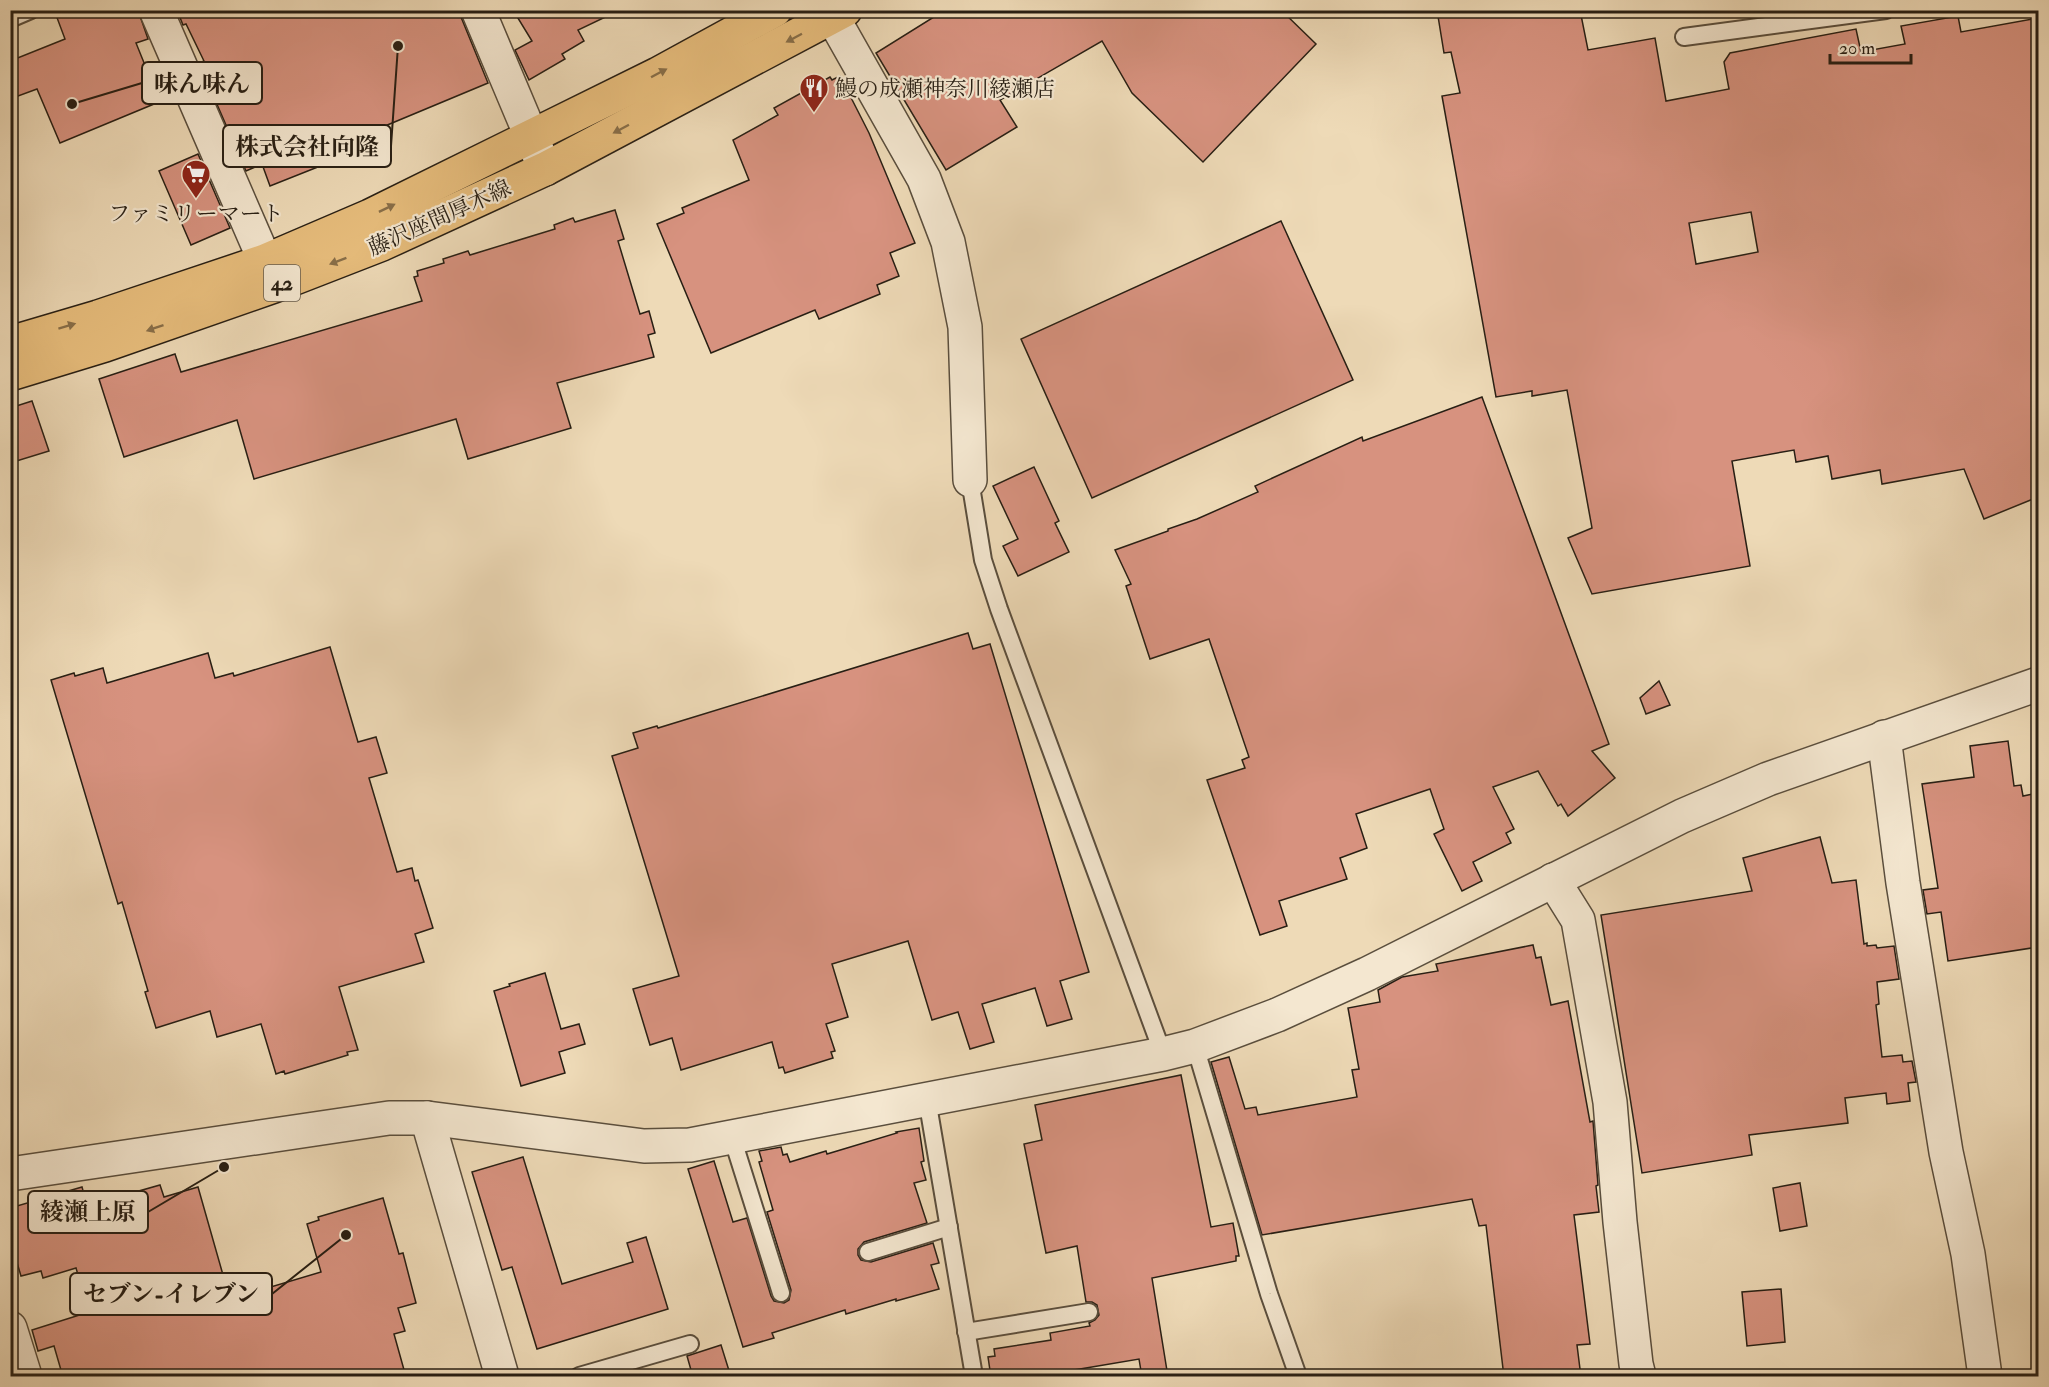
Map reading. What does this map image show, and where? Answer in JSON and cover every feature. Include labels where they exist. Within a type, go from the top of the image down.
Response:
[{"type":"main road","name":"藤沢座間厚木線","points":[[10,343],[98,317],[265,261],[370,216],[658,74],[775,10]]},
{"type":"main road","name":"藤沢座間厚木線","points":[[10,374],[105,345],[296,278],[382,244],[545,169],[839,14]]},
{"type":"street","points":[[156,10],[265,261]]},
{"type":"street","points":[[478,10],[545,169]]},
{"type":"street","points":[[839,14],[924,179],[948,242],[965,327],[970,480]]},
{"type":"street","points":[[10,1174],[388,1118],[427,1118],[644,1146],[690,1145],[1162,1054],[1195,1046],[1317,997],[1682,816],[1768,779],[2038,684]]},
{"type":"street","points":[[1884,737],[1903,883],[1946,1152],[1968,1254],[1985,1377]]},
{"type":"street","points":[[1552,880],[1578,920],[1608,1091],[1620,1222],[1639,1377]]},
{"type":"street","points":[[427,1118],[502,1377]]},
{"type":"street","points":[[10,1328],[25,1377]]},
{"type":"lane","points":[[10,19],[31,10]]},
{"type":"lane","points":[[1684,37],[1886,10]]},
{"type":"lane","points":[[970,480],[983,560],[999,609],[1162,1054]]},
{"type":"lane","points":[[1195,1046],[1269,1294],[1298,1377]]},
{"type":"lane","points":[[927,1099],[974,1377]]},
{"type":"lane","points":[[732,1137],[781,1293]]},
{"type":"lane","points":[[868,1252],[949,1227]]},
{"type":"lane","points":[[966,1332],[1089,1312]]},
{"type":"lane","points":[[579,1377],[690,1344]]},
{"type":"building","points":[[68,10],[138,10],[148,39],[136,43],[151,80],[145,82],[154,104],[60,143],[37,89],[10,99],[10,61],[65,39],[56,15]]},
{"type":"building","points":[[177,10],[460,10],[488,83],[349,141],[353,153],[270,186],[262,164],[246,171],[199,63],[204,61]]},
{"type":"building","points":[[513,10],[620,10],[578,30],[584,41],[562,54],[565,59],[529,80],[515,50],[532,41]]},
{"type":"building","points":[[945,10],[1281,10],[1316,44],[1203,162],[1132,93],[1102,41],[1000,100],[1017,127],[946,170],[876,53]]},
{"type":"building","points":[[1437,10],[1580,10],[1588,50],[1655,38],[1666,101],[1729,89],[1724,62],[1730,53],[1856,29],[1861,52],[1905,44],[1901,26],[1958,16],[1961,32],[2038,18],[2038,497],[1984,519],[1964,469],[1882,484],[1880,470],[1832,479],[1828,456],[1796,462],[1794,450],[1732,461],[1750,566],[1592,594],[1568,538],[1592,528],[1567,390],[1532,396],[1532,391],[1496,397],[1442,96],[1460,93],[1451,52],[1444,53]],"holes":[[[1751,212],[1758,252],[1696,264],[1689,223]]]},
{"type":"building","points":[[840,76],[869,133],[915,243],[890,253],[899,276],[877,285],[880,294],[819,319],[815,310],[711,353],[657,224],[684,213],[682,208],[749,180],[733,140],[778,115],[774,108],[830,77],[832,80]]},
{"type":"building","name":"ファミリーマート","points":[[198,154],[230,228],[191,245],[159,171]]},
{"type":"building","points":[[615,210],[624,239],[618,241],[640,314],[649,311],[655,333],[648,335],[654,357],[557,383],[571,428],[468,459],[456,419],[254,479],[237,420],[124,457],[99,379],[175,354],[181,372],[422,301],[414,277],[418,276],[417,271],[444,263],[443,259],[468,251],[470,255],[555,229],[554,225],[573,218],[575,222]]},
{"type":"building","points":[[1281,221],[1353,380],[1092,498],[1021,339]]},
{"type":"building","points":[[1482,397],[1609,744],[1592,751],[1615,778],[1568,816],[1561,804],[1558,806],[1538,771],[1493,787],[1514,829],[1506,833],[1511,843],[1473,862],[1482,881],[1462,891],[1434,834],[1444,829],[1430,789],[1356,814],[1367,848],[1340,858],[1347,879],[1279,901],[1287,926],[1260,935],[1207,780],[1245,768],[1242,760],[1249,757],[1209,639],[1150,659],[1126,586],[1131,584],[1115,550],[1168,531],[1168,529],[1258,492],[1255,486],[1362,437],[1363,441]]},
{"type":"building","points":[[32,401],[49,451],[10,463],[10,408]]},
{"type":"building","points":[[1034,467],[1059,521],[1055,523],[1069,552],[1018,576],[1003,546],[1018,539],[993,486]]},
{"type":"building","points":[[968,633],[973,649],[990,644],[1089,972],[1060,981],[1072,1019],[1047,1026],[1035,988],[982,1004],[994,1042],[970,1049],[958,1012],[932,1020],[908,941],[832,964],[848,1017],[826,1024],[835,1051],[831,1052],[833,1058],[785,1073],[783,1067],[779,1068],[772,1042],[681,1070],[672,1038],[650,1045],[633,989],[679,976],[612,756],[638,748],[633,733],[657,726],[658,728]]},
{"type":"building","points":[[330,647],[358,742],[376,737],[387,773],[369,778],[397,872],[412,868],[433,928],[415,934],[424,962],[339,987],[358,1050],[285,1074],[284,1071],[276,1074],[261,1024],[217,1037],[210,1011],[156,1028],[145,992],[148,991],[122,902],[118,904],[51,680],[103,668],[107,683],[208,653],[215,678],[233,673],[234,676]]},
{"type":"building","points":[[1659,681],[1670,705],[1646,714],[1640,698]]},
{"type":"building","points":[[2008,741],[2014,786],[2021,785],[2023,796],[2038,793],[2038,947],[1948,961],[1941,912],[1927,914],[1923,890],[1938,888],[1922,784],[1974,777],[1970,746]]},
{"type":"building","points":[[1820,837],[1832,883],[1856,880],[1864,944],[1876,945],[1877,948],[1894,946],[1899,979],[1877,982],[1879,1004],[1876,1005],[1882,1057],[1902,1055],[1903,1062],[1912,1061],[1916,1082],[1908,1083],[1910,1101],[1887,1104],[1886,1093],[1845,1098],[1848,1123],[1749,1135],[1752,1155],[1642,1173],[1601,915],[1752,891],[1743,858]]},
{"type":"building","points":[[1533,945],[1536,958],[1541,957],[1551,1005],[1568,1001],[1590,1122],[1593,1121],[1599,1212],[1574,1215],[1590,1344],[1577,1345],[1581,1377],[1504,1377],[1486,1225],[1479,1226],[1472,1199],[1262,1235],[1211,1062],[1229,1057],[1245,1109],[1256,1107],[1258,1115],[1357,1097],[1352,1070],[1359,1069],[1348,1008],[1380,1002],[1378,990],[1402,977],[1438,971],[1436,964]]},
{"type":"building","points":[[545,973],[561,1029],[579,1024],[585,1044],[559,1052],[565,1073],[521,1086],[494,991]]},
{"type":"building","points":[[1181,1075],[1211,1227],[1233,1223],[1239,1256],[1236,1256],[1236,1261],[1152,1278],[1168,1377],[1142,1377],[1139,1359],[1056,1373],[1056,1371],[1019,1377],[991,1377],[988,1357],[995,1356],[994,1349],[1051,1340],[1050,1333],[1090,1326],[1089,1323],[1099,1315],[1097,1305],[1086,1302],[1077,1246],[1046,1253],[1024,1144],[1042,1140],[1035,1105]]},
{"type":"building","points":[[919,1128],[924,1161],[921,1162],[926,1180],[914,1183],[927,1223],[864,1242],[858,1249],[858,1255],[861,1260],[871,1262],[933,1243],[939,1263],[931,1265],[939,1289],[846,1314],[845,1310],[772,1333],[774,1338],[743,1347],[688,1169],[714,1161],[733,1222],[747,1218],[771,1296],[774,1301],[784,1303],[789,1300],[791,1290],[767,1212],[773,1210],[759,1162],[762,1161],[759,1151],[781,1147],[783,1155],[787,1154],[790,1162],[826,1151],[827,1154],[896,1132]]},
{"type":"building","points":[[523,1157],[562,1284],[633,1262],[627,1243],[646,1237],[668,1309],[537,1349],[512,1267],[502,1270],[472,1172]]},
{"type":"building","points":[[1800,1183],[1807,1226],[1780,1231],[1773,1188]]},
{"type":"building","points":[[160,1185],[164,1197],[198,1187],[229,1296],[236,1294],[237,1297],[321,1272],[307,1224],[319,1220],[318,1217],[383,1198],[399,1254],[403,1253],[416,1303],[398,1308],[405,1331],[394,1334],[406,1377],[63,1377],[54,1346],[38,1351],[32,1330],[89,1312],[76,1268],[43,1278],[41,1271],[21,1276],[10,1239],[10,1208],[82,1187],[85,1198],[97,1194],[100,1202]]},
{"type":"building","points":[[1781,1289],[1785,1342],[1747,1346],[1742,1292]]},
{"type":"building","points":[[721,1345],[731,1377],[693,1377],[687,1356]]},
{"type":"place","name":"株式会社向隆","points":[[398,46]]},
{"type":"place","name":"味ん味ん","points":[[72,104]]},
{"type":"place","name":"鰻の成瀬神奈川綾瀬店","points":[[814,114]]},
{"type":"place","name":"ファミリーマート","points":[[196,200]]},
{"type":"place","name":"綾瀬上原","points":[[224,1167]]},
{"type":"place","name":"セブン-イレブン","points":[[346,1235]]}]
